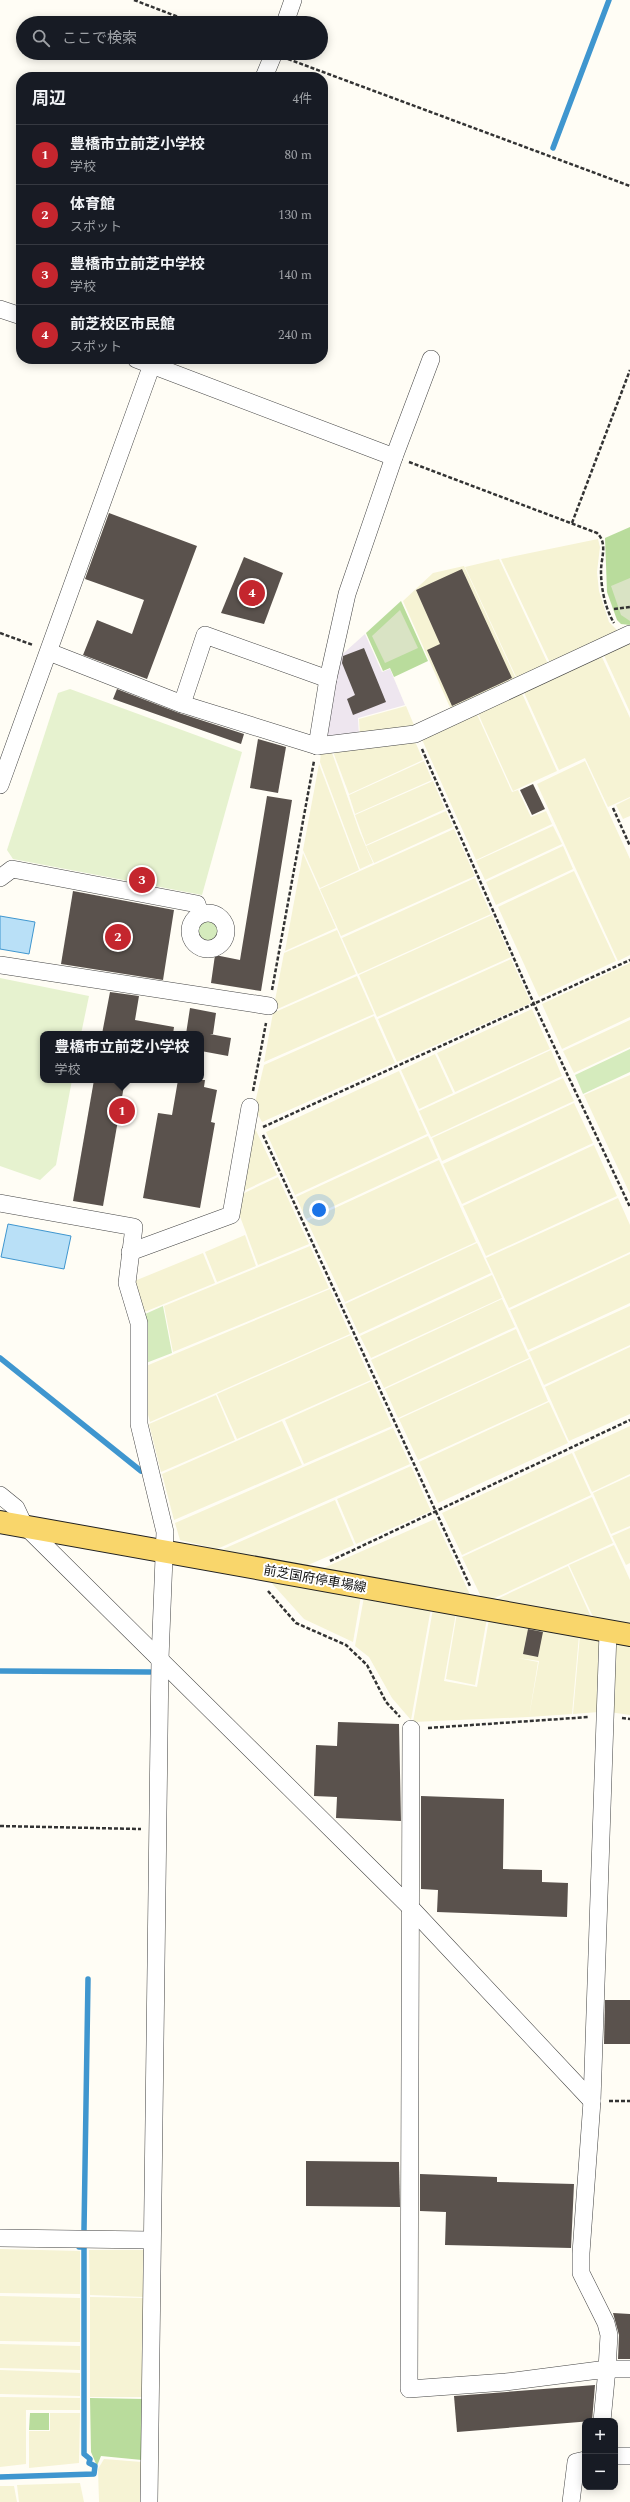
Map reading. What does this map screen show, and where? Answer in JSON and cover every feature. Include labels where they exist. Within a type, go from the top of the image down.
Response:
[{"type":"main road","name":"前芝国府停車場線","points":[[0,1522],[24,1525],[306,1578],[630,1635]]},
{"type":"street","points":[[287,16],[293,0]]},
{"type":"street","points":[[266,72],[271,60]]},
{"type":"street","points":[[0,308],[16,314]]},
{"type":"street","points":[[317,746],[328,679],[347,594],[394,456],[431,359]]},
{"type":"street","points":[[0,785],[49,652],[146,364]]},
{"type":"street","points":[[155,364],[394,456]]},
{"type":"street","points":[[49,652],[182,704],[317,746],[415,734],[624,630]]},
{"type":"street","points":[[182,704],[205,635],[328,679]]},
{"type":"street","points":[[0,878],[12,869],[197,904],[200,914]]},
{"type":"street","points":[[0,965],[269,1006]]},
{"type":"street","points":[[130,1252],[231,1215],[250,1107]]},
{"type":"street","points":[[0,1203],[134,1227],[127,1283],[139,1323],[139,1424],[165,1532],[160,1659],[148,2502]]},
{"type":"street","points":[[0,1495],[16,1508],[24,1525],[411,1908],[592,2100]]},
{"type":"street","points":[[602,2418],[609,2335],[606,2322],[581,2273],[592,2100],[608,1632]]},
{"type":"street","points":[[411,1729],[409,2389],[506,2382],[607,2369],[630,2369]]},
{"type":"street","points":[[0,2238],[151,2240]]},
{"type":"street","points":[[618,2456],[630,2456]]},
{"type":"street","points":[[571,2502],[576,2462],[582,2461]]},
{"type":"path","points":[[134,0],[176,16]]},
{"type":"path","points":[[293,60],[325,72]]},
{"type":"path","points":[[328,73],[630,186]]},
{"type":"path","points":[[572,523],[630,370]]},
{"type":"path","points":[[394,456],[592,530],[602,539],[603,591],[607,609],[624,630]]},
{"type":"path","points":[[614,609],[630,607]]},
{"type":"path","points":[[0,633],[49,652]]},
{"type":"path","points":[[415,734],[534,1004],[629,1201],[630,1207]]},
{"type":"path","points":[[317,746],[250,1107],[480,1608]]},
{"type":"path","points":[[612,808],[630,846]]},
{"type":"path","points":[[260,1129],[630,960]]},
{"type":"path","points":[[306,1578],[311,1569],[437,1512],[630,1420]]},
{"type":"path","points":[[251,1568],[296,1624],[346,1645],[367,1665],[386,1702],[411,1729],[604,1716],[630,1719]]},
{"type":"path","points":[[0,1826],[158,1829]]},
{"type":"path","points":[[592,2100],[630,2101]]},
{"type":"shaded area","points":[[598,539],[600,547],[597,572],[599,591],[609,622],[620,633],[551,665],[501,559]]},
{"type":"shaded area","points":[[499,559],[549,666],[518,681],[465,567]]},
{"type":"shaded area","points":[[464,566],[517,681],[452,712],[403,601],[433,573]]},
{"type":"shaded area","points":[[365,634],[382,672],[390,669],[405,705],[358,718],[359,737],[322,742],[336,660]]},
{"type":"shaded area","points":[[630,638],[630,712],[602,651]]},
{"type":"shaded area","points":[[600,653],[630,718],[630,797],[608,807],[585,758],[559,770],[522,688]]},
{"type":"shaded area","points":[[520,689],[557,771],[513,791],[476,709]]},
{"type":"shaded area","points":[[406,706],[416,730],[360,737],[359,719]]},
{"type":"shaded area","points":[[475,710],[512,792],[518,790],[531,817],[546,811],[552,824],[476,860],[420,735]]},
{"type":"shaded area","points":[[414,739],[423,760],[349,794],[332,749]]},
{"type":"shaded area","points":[[331,750],[360,833],[373,863],[360,869],[320,762],[321,751]]},
{"type":"shaded area","points":[[424,761],[432,780],[355,814],[349,795]]},
{"type":"shaded area","points":[[585,761],[630,859],[630,955],[618,961],[537,784]]},
{"type":"shaded area","points":[[319,764],[359,870],[320,888],[303,850]]},
{"type":"shaded area","points":[[433,781],[445,809],[366,845],[355,815]]},
{"type":"shaded area","points":[[630,798],[630,816],[623,819],[616,805]]},
{"type":"shaded area","points":[[446,811],[453,827],[374,863],[366,846]]},
{"type":"shaded area","points":[[553,826],[562,844],[485,880],[476,861]]},
{"type":"shaded area","points":[[454,829],[475,876],[341,936],[320,889]]},
{"type":"shaded area","points":[[563,846],[573,869],[496,905],[486,882]]},
{"type":"shaded area","points":[[303,853],[336,928],[285,951]]},
{"type":"shaded area","points":[[574,871],[616,961],[539,997],[498,907]]},
{"type":"shaded area","points":[[475,878],[491,914],[358,974],[342,938]]},
{"type":"shaded area","points":[[492,915],[511,957],[377,1017],[359,975]]},
{"type":"shaded area","points":[[337,930],[356,974],[273,1011],[284,953]]},
{"type":"shaded area","points":[[511,959],[531,1003],[397,1062],[378,1019]]},
{"type":"shaded area","points":[[630,963],[630,1017],[562,1049],[542,1004]]},
{"type":"shaded area","points":[[357,976],[374,1014],[264,1062],[273,1013]]},
{"type":"shaded area","points":[[532,1009],[550,1049],[455,1092],[437,1053]]},
{"type":"shaded area","points":[[374,1016],[395,1063],[262,1122],[254,1107],[264,1065]]},
{"type":"shaded area","points":[[630,1020],[630,1047],[574,1073],[563,1051]]},
{"type":"shaded area","points":[[551,1050],[562,1076],[431,1137],[419,1111]]},
{"type":"shaded area","points":[[435,1054],[453,1093],[419,1109],[401,1070]]},
{"type":"shaded area","points":[[399,1071],[427,1134],[295,1195],[266,1132]]},
{"type":"shaded area","points":[[630,1075],[630,1194],[584,1095]]},
{"type":"shaded area","points":[[563,1078],[574,1101],[442,1161],[432,1138]]},
{"type":"shaded area","points":[[574,1103],[593,1143],[462,1204],[443,1164]]},
{"type":"shaded area","points":[[252,1122],[277,1175],[241,1192]]},
{"type":"shaded area","points":[[428,1136],[438,1158],[306,1219],[296,1197]]},
{"type":"shaded area","points":[[594,1145],[617,1196],[486,1256],[463,1206]]},
{"type":"shaded area","points":[[439,1160],[476,1242],[345,1302],[307,1221]]},
{"type":"shaded area","points":[[278,1177],[309,1244],[258,1265],[238,1211],[240,1195]]},
{"type":"shaded area","points":[[618,1198],[630,1225],[630,1252],[509,1308],[486,1258]]},
{"type":"shaded area","points":[[245,1235],[256,1266],[217,1282],[205,1252]]},
{"type":"shaded area","points":[[477,1243],[491,1273],[359,1334],[345,1304]]},
{"type":"shaded area","points":[[310,1246],[329,1288],[173,1352],[164,1306]]},
{"type":"shaded area","points":[[203,1253],[215,1283],[142,1313],[132,1282]]},
{"type":"shaded area","points":[[630,1254],[630,1303],[528,1350],[510,1310]]},
{"type":"shaded area","points":[[492,1275],[502,1298],[371,1358],[360,1336]]},
{"type":"shaded area","points":[[330,1289],[350,1334],[150,1422],[147,1411],[146,1366]]},
{"type":"shaded area","points":[[502,1299],[515,1327],[384,1388],[371,1360]]},
{"type":"shaded area","points":[[630,1306],[630,1345],[544,1385],[529,1352]]},
{"type":"shaded area","points":[[516,1329],[529,1358],[398,1418],[385,1389]]},
{"type":"shaded area","points":[[351,1335],[371,1380],[237,1439],[217,1394]]},
{"type":"shaded area","points":[[630,1347],[630,1414],[569,1441],[545,1387]]},
{"type":"shaded area","points":[[530,1359],[548,1401],[418,1460],[399,1419]]},
{"type":"shaded area","points":[[372,1381],[392,1426],[304,1464],[285,1420]]},
{"type":"shaded area","points":[[216,1395],[235,1440],[161,1472],[149,1424]]},
{"type":"shaded area","points":[[549,1402],[568,1443],[438,1503],[419,1462]]},
{"type":"shaded area","points":[[282,1421],[302,1465],[174,1520],[162,1474]]},
{"type":"shaded area","points":[[630,1426],[630,1474],[592,1492],[574,1452]]},
{"type":"shaded area","points":[[393,1428],[410,1464],[217,1549],[180,1540],[175,1523]]},
{"type":"shaded area","points":[[572,1453],[591,1495],[462,1555],[442,1513]]},
{"type":"shaded area","points":[[411,1466],[431,1511],[356,1544],[337,1499]]},
{"type":"shaded area","points":[[630,1476],[630,1526],[611,1534],[593,1493]]},
{"type":"shaded area","points":[[592,1497],[613,1543],[484,1603],[462,1557]]},
{"type":"shaded area","points":[[335,1500],[354,1545],[306,1566],[221,1550]]},
{"type":"shaded area","points":[[435,1519],[472,1599],[319,1570]]},
{"type":"shaded area","points":[[630,1528],[630,1563],[626,1565],[612,1536]]},
{"type":"shaded area","points":[[614,1545],[630,1580],[630,1625],[594,1619],[569,1565]]},
{"type":"shaded area","points":[[568,1566],[592,1619],[484,1605]]},
{"type":"shaded area","points":[[268,1579],[361,1596],[353,1642],[304,1619]]},
{"type":"shaded area","points":[[364,1597],[431,1608],[411,1720],[392,1698],[369,1657],[355,1646]]},
{"type":"shaded area","points":[[433,1609],[456,1613],[444,1681],[477,1687],[489,1619],[579,1635],[572,1714],[529,1717],[413,1722]],"holes":[[[518,1658],[539,1661],[529,1717],[538,1662]]]},
{"type":"shaded area","points":[[457,1613],[487,1618],[475,1685],[446,1679]]},
{"type":"shaded area","points":[[580,1635],[603,1639],[599,1712],[573,1714]]},
{"type":"shaded area","points":[[612,1641],[630,1644],[630,1715],[609,1712]]},
{"type":"shaded area","points":[[0,2249],[80,2251],[80,2294],[0,2293]]},
{"type":"shaded area","points":[[89,2250],[144,2250],[144,2297],[90,2295]]},
{"type":"shaded area","points":[[0,2296],[80,2298],[80,2342],[0,2341]]},
{"type":"shaded area","points":[[90,2297],[144,2298],[144,2397],[90,2397]]},
{"type":"shaded area","points":[[0,2344],[80,2346],[80,2370],[0,2368]]},
{"type":"shaded area","points":[[0,2370],[80,2373],[80,2396],[0,2394]]},
{"type":"shaded area","points":[[0,2397],[80,2398],[80,2410],[26,2410],[26,2464],[0,2467]]},
{"type":"shaded area","points":[[50,2413],[80,2413],[79,2463],[29,2468],[29,2431],[50,2431]]},
{"type":"shaded area","points":[[104,2459],[142,2462],[140,2502],[99,2502],[98,2469]]},
{"type":"shaded area","points":[[80,2483],[84,2502],[19,2502],[17,2485]]},
{"type":"shaded area","points":[[0,2486],[14,2486],[17,2502],[0,2502]]},
{"type":"green space","points":[[630,527],[630,625],[621,624],[617,620],[607,592],[605,538]]},
{"type":"green space","points":[[630,578],[630,621],[621,615],[611,586]]},
{"type":"green space","points":[[401,601],[428,661],[394,677],[390,668],[383,671],[366,633]]},
{"type":"green space","points":[[400,610],[418,648],[385,663],[372,636]]},
{"type":"green space","points":[[70,689],[242,752],[202,895],[13,859],[7,850],[58,693]]},
{"type":"green space","points":[[208,917],[218,921],[222,931],[218,941],[208,945],[198,941],[194,931],[198,921]]},
{"type":"green space","points":[[0,978],[89,996],[82,1031],[40,1031],[40,1083],[71,1083],[56,1165],[40,1180],[0,1166]]},
{"type":"green space","points":[[630,1049],[630,1072],[583,1094],[575,1075]]},
{"type":"green space","points":[[163,1306],[172,1353],[146,1363],[143,1315]]},
{"type":"green space","points":[[90,2398],[144,2399],[142,2460],[101,2456],[97,2466],[91,2452]]},
{"type":"green space","points":[[30,2413],[49,2413],[49,2430],[29,2430]]},
{"type":"water","points":[[0,916],[35,922],[29,954],[0,949]]},
{"type":"water","points":[[8,1224],[71,1236],[64,1269],[1,1257]]},
{"type":"building","points":[[109,513],[197,546],[147,679],[83,655],[97,620],[132,634],[144,600],[85,579]]},
{"type":"building","points":[[244,557],[283,573],[264,624],[221,613]]},
{"type":"building","points":[[462,569],[512,678],[452,706],[427,650],[440,644],[416,590]]},
{"type":"building","points":[[364,648],[386,702],[353,715],[347,699],[355,695],[342,663],[343,656]]},
{"type":"building","points":[[117,689],[179,713],[244,734],[241,744],[113,699]]},
{"type":"building","points":[[258,739],[286,747],[278,793],[250,788]]},
{"type":"building","points":[[533,784],[545,809],[532,815],[520,790]]},
{"type":"building","points":[[267,796],[292,800],[261,991],[211,983],[215,955],[240,960]]},
{"type":"building","points":[[73,891],[174,910],[163,980],[61,964]]},
{"type":"building","points":[[110,992],[139,996],[135,1020],[174,1027],[173,1031],[103,1031]]},
{"type":"building","points":[[190,1008],[216,1013],[213,1034],[210,1034],[231,1038],[228,1056],[204,1052],[204,1031],[186,1031]]},
{"type":"building","points":[[205,1080],[204,1087],[217,1090],[211,1122],[215,1123],[200,1208],[143,1198],[158,1113],[172,1115],[177,1083],[204,1083]]},
{"type":"building","points":[[93,1083],[124,1083],[103,1206],[73,1201]]},
{"type":"building","points":[[528,1629],[543,1632],[538,1657],[523,1654]]},
{"type":"building","points":[[338,1722],[399,1724],[401,1821],[336,1818],[337,1797],[314,1796],[316,1745],[337,1746]]},
{"type":"building","points":[[421,1796],[504,1799],[503,1869],[542,1870],[542,1882],[568,1883],[567,1917],[437,1912],[438,1890],[421,1889]]},
{"type":"building","points":[[605,2000],[630,2000],[630,2044],[604,2044]]},
{"type":"building","points":[[306,2161],[399,2162],[400,2207],[306,2206]]},
{"type":"building","points":[[420,2174],[497,2177],[497,2182],[574,2184],[571,2248],[445,2245],[446,2212],[420,2211]]},
{"type":"building","points":[[613,2313],[630,2314],[630,2359],[618,2359],[619,2335]]},
{"type":"building","points":[[595,2385],[592,2418],[582,2418],[582,2422],[457,2432],[454,2396]]},
{"type":"waterway","points":[[553,148],[609,0]]},
{"type":"waterway","points":[[0,1358],[141,1471]]},
{"type":"waterway","points":[[0,1671],[150,1672]]},
{"type":"waterway","points":[[84,2230],[88,1979]]},
{"type":"waterway","points":[[0,2477],[94,2474],[95,2466],[89,2463],[90,2459],[84,2454],[84,2247],[79,2247]]},
{"type":"place","name":"前芝校区市民館","points":[[252,593]]},
{"type":"place","name":"豊橋市立前芝中学校","points":[[142,880]]},
{"type":"place","name":"体育館","points":[[118,937]]},
{"type":"place","name":"豊橋市立前芝小学校","points":[[122,1111]]}]
